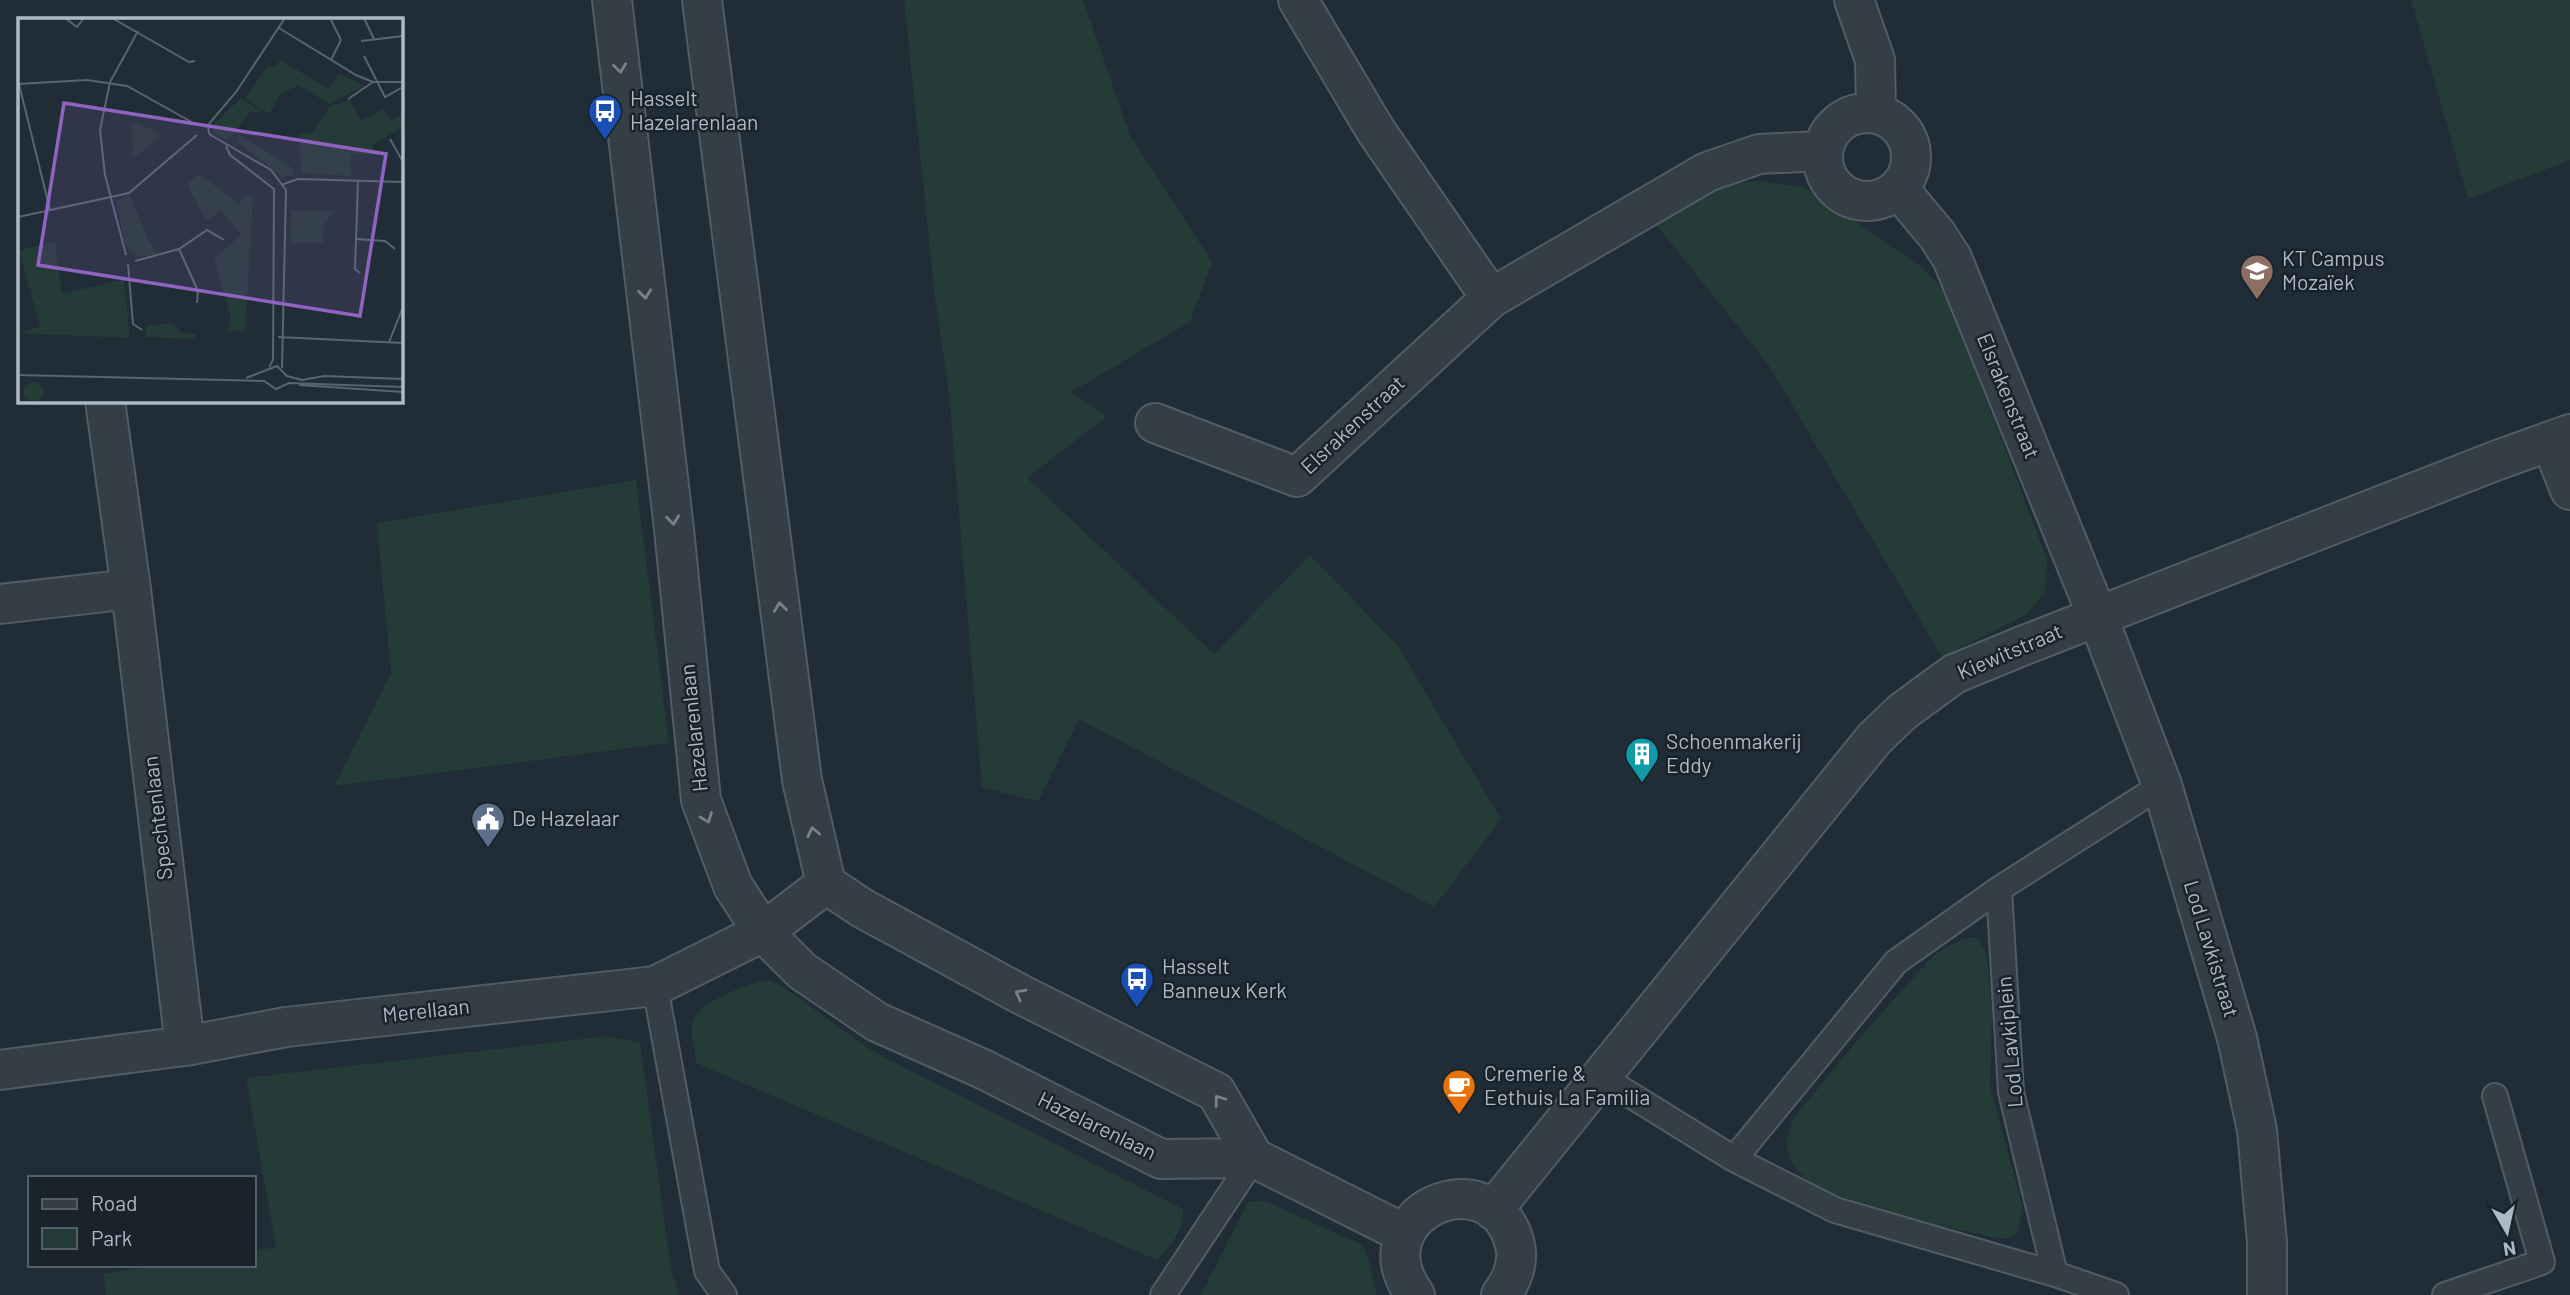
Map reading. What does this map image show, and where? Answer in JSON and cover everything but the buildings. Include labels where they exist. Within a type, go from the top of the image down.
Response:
[{"type":"street","name":"Hazelarenlaan","points":[[612,0],[674,529],[701,800],[733,886],[762,932],[802,971],[877,1022],[985,1070],[1161,1159],[1255,1158],[1405,1234]]},
{"type":"street","points":[[702,0],[802,780],[826,884],[862,908],[1022,995],[1216,1092],[1255,1158]]},
{"type":"street","points":[[1298,0],[1376,131],[1491,298]]},
{"type":"street","points":[[1854,0],[1875,60],[1876,113]]},
{"type":"street","points":[[1858,113],[1876,113],[1894,121],[1906,135],[1912,153],[1909,173],[1898,188],[1883,198],[1865,201],[1847,196],[1833,185],[1825,169],[1823,151],[1829,134],[1842,121],[1858,113]]},
{"type":"street","name":"Elsrakenstraat","points":[[1155,423],[1297,477],[1491,298],[1707,172],[1759,154],[1823,151]]},
{"type":"street","name":"Elsrakenstraat","points":[[1898,188],[1937,235],[1952,258],[2097,615]]},
{"type":"street","name":"Spechtenlaan","points":[[105,402],[131,589],[185,1046]]},
{"type":"street","points":[[2561,438],[2570,490]]},
{"type":"street","name":"Kiewitstraat","points":[[1493,1210],[1874,739],[1902,712],[1954,674],[2097,615],[2561,438]]},
{"type":"street","points":[[0,604],[131,589]]},
{"type":"street","name":"Lod Lavkistraat","points":[[2097,615],[2162,785],[2237,1038],[2257,1129],[2267,1243],[2267,1295]]},
{"type":"street","name":"Merellaan","points":[[0,1070],[185,1046],[286,1027],[655,986],[762,932],[826,884]]},
{"type":"street","points":[[1415,1295],[1402,1272],[1401,1246],[1405,1234],[1414,1219],[1427,1208],[1443,1200],[1461,1198],[1478,1202],[1505,1221],[1516,1250],[1516,1292]]},
{"type":"lane","points":[[1734,1159],[1896,961],[2000,889],[2162,785]]},
{"type":"lane","name":"Lod Lavkiplein","points":[[2000,889],[2011,1092],[2055,1274]]},
{"type":"lane","points":[[655,986],[707,1271],[724,1295]]},
{"type":"lane","points":[[1600,1076],[1734,1159],[1835,1210],[2055,1274],[2116,1295]]},
{"type":"lane","points":[[2445,1295],[2542,1262],[2495,1096]]},
{"type":"lane","points":[[1163,1295],[1255,1158]]},
{"type":"green space","points":[[904,0],[1083,0],[1130,135],[1212,262],[1190,322],[1071,392],[1107,416],[1027,478],[1214,654],[1310,555],[1398,646],[1501,819],[1434,907],[1079,719],[1038,801],[982,788],[949,393],[935,298]]},
{"type":"green space","points":[[2411,0],[2570,0],[2570,160],[2468,199]]},
{"type":"green space","points":[[1758,181],[1804,187],[1922,267],[1946,294],[2047,559],[2045,592],[2027,614],[1942,657],[1768,364],[1655,223],[1727,184]]},
{"type":"green space","points":[[636,480],[669,743],[334,786],[391,673],[377,523]]},
{"type":"green space","points":[[1978,937],[1987,957],[1992,1013],[1990,1086],[2023,1208],[2018,1232],[2008,1238],[1929,1223],[1817,1189],[1791,1161],[1786,1143],[1793,1119],[1856,1042],[1935,954],[1963,939]]},
{"type":"green space","points":[[766,980],[781,985],[872,1051],[1183,1209],[1179,1231],[1172,1243],[1157,1260],[696,1063],[692,1038],[695,1016],[723,996]]},
{"type":"green space","points":[[609,1036],[640,1043],[671,1269],[679,1295],[106,1295],[103,1274],[148,1267],[256,1267],[256,1251],[276,1247],[246,1078]]},
{"type":"green space","points":[[1265,1201],[1362,1245],[1369,1261],[1377,1295],[1201,1295],[1248,1202]]},
{"type":"place","name":"Hasselt Hazelarenlaan","points":[[605,141]]},
{"type":"place","name":"KT Campus Mozaïek","points":[[2257,301]]},
{"type":"place","name":"Schoenmakerij Eddy","points":[[1642,784]]},
{"type":"place","name":"De Hazelaar","points":[[488,849]]},
{"type":"place","name":"Hasselt Banneux Kerk","points":[[1137,1009]]},
{"type":"place","name":"Cremerie & Eethuis La Familia","points":[[1459,1116]]}]
